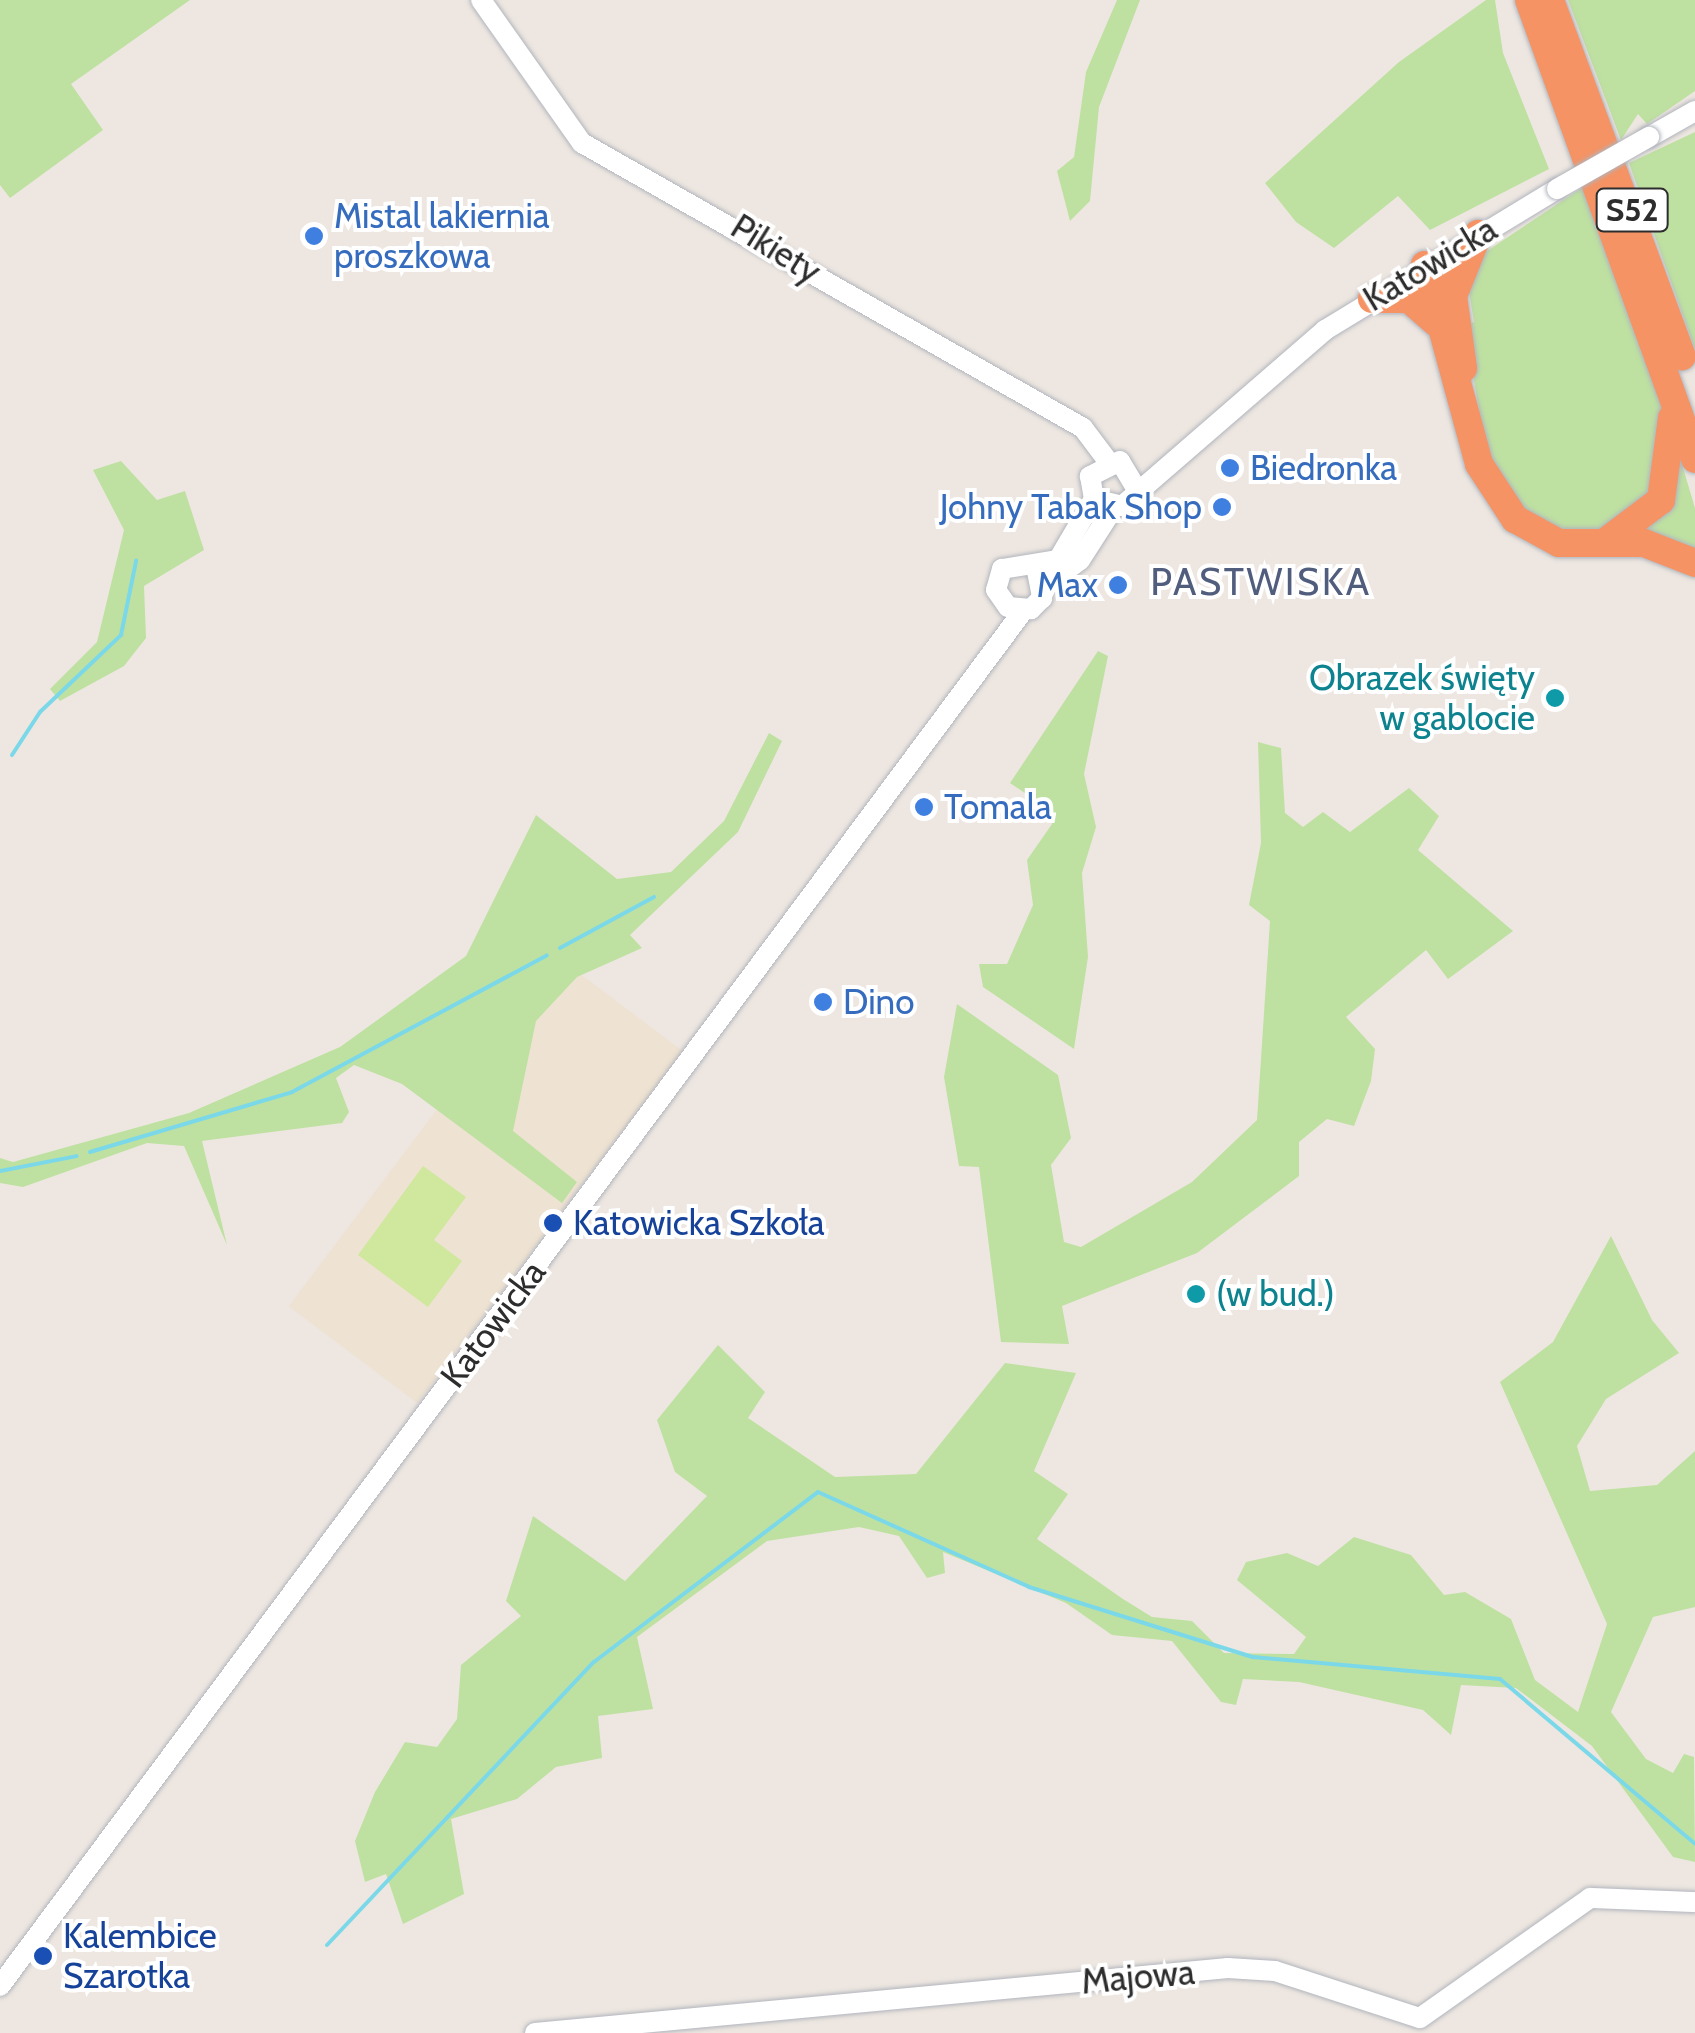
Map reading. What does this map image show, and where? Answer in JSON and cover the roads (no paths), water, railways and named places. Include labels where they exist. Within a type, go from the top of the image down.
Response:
[{"type":"highway","name":"S52","points":[[1529,0],[1665,364],[1695,459]]},
{"type":"highway","name":"S52","points":[[1556,9],[1695,396]]},
{"type":"highway","points":[[1468,429],[1453,296],[1458,266],[1478,234]]},
{"type":"highway","points":[[1425,265],[1453,296]]},
{"type":"highway","points":[[1425,265],[1438,327],[1468,429],[1490,486],[1515,519],[1548,540],[1592,546],[1644,543],[1695,563]]},
{"type":"highway","points":[[1372,298],[1414,301],[1438,327]]},
{"type":"highway","points":[[1592,546],[1638,524],[1665,491],[1674,432],[1665,364]]},
{"type":"main road","name":"Pikiety","points":[[481,0],[582,143],[1083,428],[1107,460]]},
{"type":"main road","name":"Katowicka","points":[[0,1986],[988,663],[1016,609],[1080,560],[1133,478],[1184,445],[1372,298],[1695,111]]},
{"type":"main road","points":[[1107,460],[1133,478]]},
{"type":"main road","name":"Katowicka","points":[[1016,609],[998,575],[1015,562],[1036,566],[1068,550],[1094,498],[1090,476],[1107,460]]},
{"type":"main road","points":[[1094,498],[1114,508]]},
{"type":"main road","points":[[1036,566],[1046,586]]},
{"type":"main road","name":"Majowa","points":[[535,2033],[1228,1968],[1275,1971],[1420,2018],[1590,1898],[1695,1902]]},
{"type":"waterway","points":[[12,755],[40,712],[121,635],[136,561]]},
{"type":"waterway","points":[[560,948],[654,897]]},
{"type":"waterway","points":[[90,1152],[292,1092],[547,955]]},
{"type":"waterway","points":[[0,1171],[77,1156]]},
{"type":"waterway","points":[[327,1945],[594,1662],[818,1492],[1029,1587],[1253,1657],[1500,1679],[1695,1844]]},
{"type":"place","name":"Mistal lakiernia proszkowa","points":[[314,236]]},
{"type":"place","name":"Biedronka","points":[[1230,468]]},
{"type":"place","name":"Johny Tabak Shop","points":[[1222,507]]},
{"type":"place","name":"Max","points":[[1118,585]]},
{"type":"place","name":"Obrazek święty w gablocie","points":[[1555,698]]},
{"type":"place","name":"Tomala","points":[[924,807]]},
{"type":"place","name":"Dino","points":[[823,1002]]},
{"type":"place","name":"Katowicka Szkoła","points":[[553,1223]]},
{"type":"place","name":"(w bud.)","points":[[1196,1294]]},
{"type":"place","name":"Kalembice Szarotka","points":[[43,1956]]},
{"type":"district","name":"PASTWISKA","points":[[1261,582]]}]
